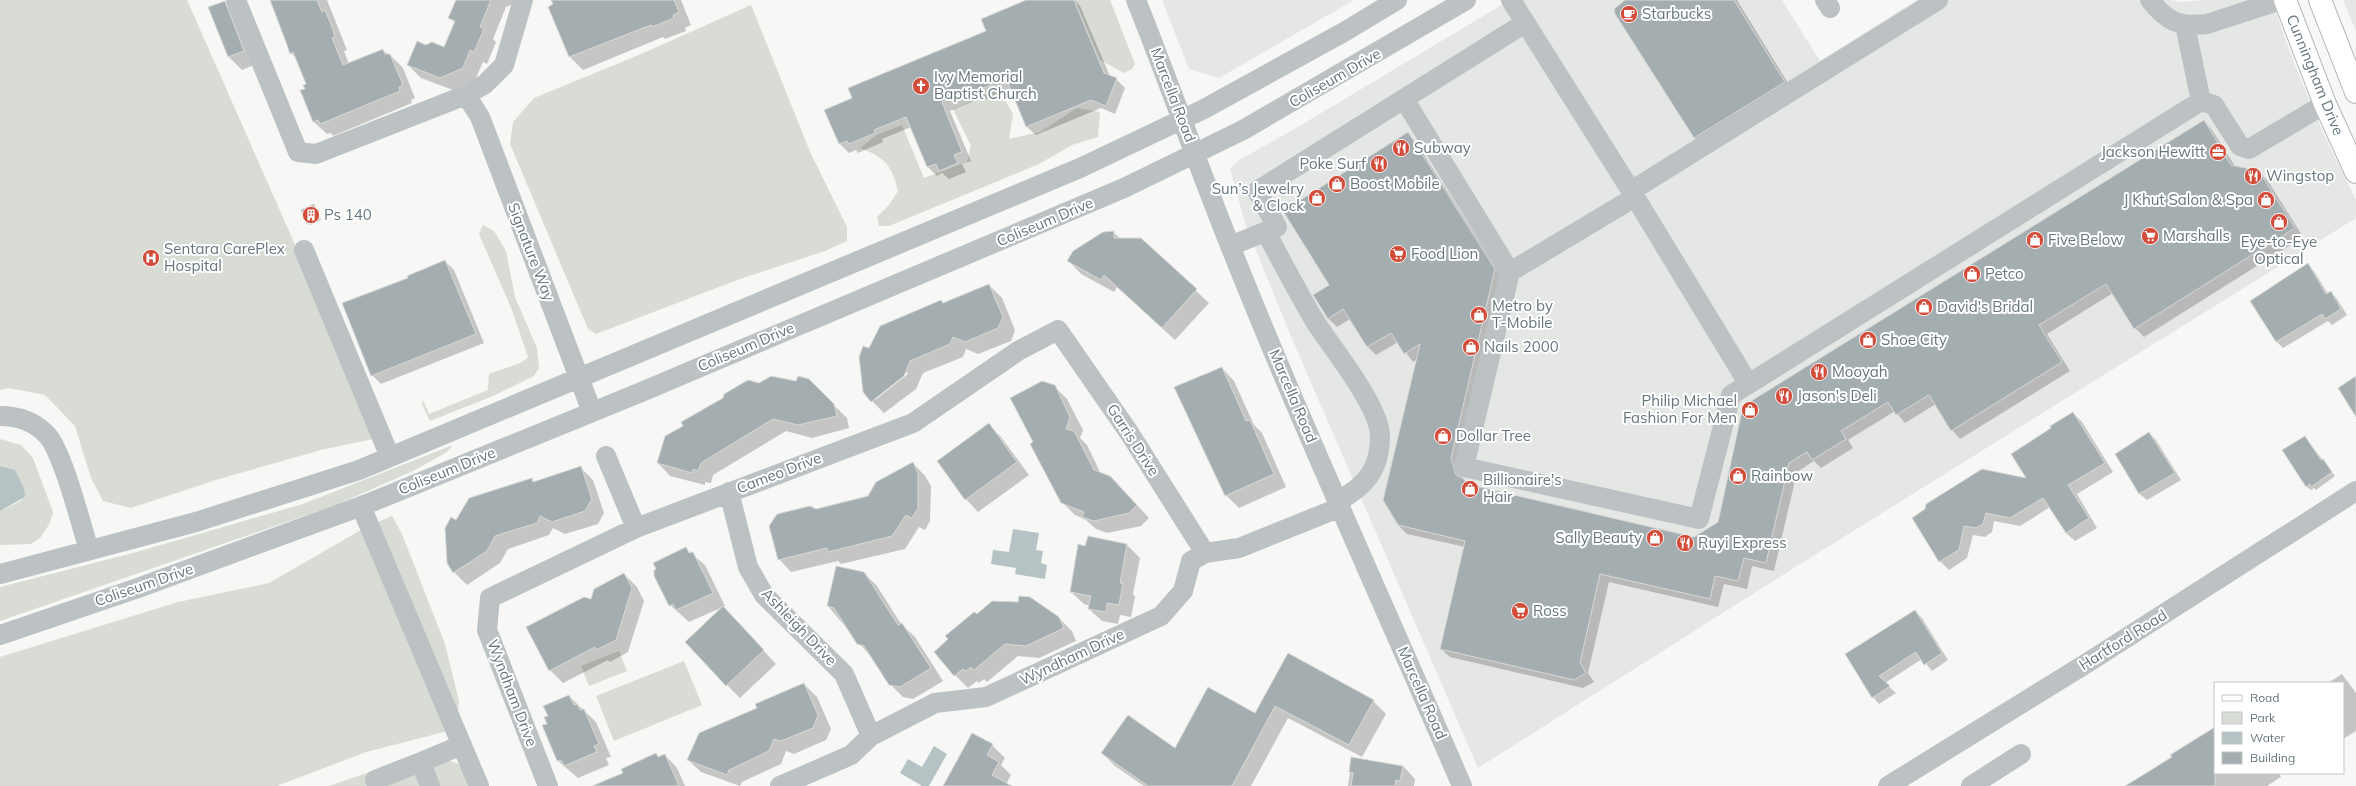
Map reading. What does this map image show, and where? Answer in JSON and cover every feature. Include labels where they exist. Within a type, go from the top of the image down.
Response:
[{"type":"main road","name":"Cunningham Drive","points":[[2285,0],[2325,104],[2356,172]]},
{"type":"main road","name":"Cunningham Drive","points":[[2320,0],[2356,92]]},
{"type":"street","points":[[236,0],[298,152],[316,154],[466,95],[484,84],[504,65],[524,0]]},
{"type":"street","name":"Marcella Road","points":[[1136,0],[1183,119],[1230,246],[1339,504],[1462,786]]},
{"type":"street","points":[[0,574],[196,522],[359,470],[1004,201],[1183,119],[1344,32],[1397,0]]},
{"type":"street","name":"Coliseum Drive","points":[[0,635],[138,588],[360,506],[592,412],[1051,220],[1196,154],[1291,103],[1466,0]]},
{"type":"street","points":[[1511,0],[1633,194],[1748,384]]},
{"type":"street","points":[[1938,0],[1510,272],[1464,468],[1700,518],[1731,394],[2201,101],[2214,105],[2240,146],[2249,149],[2325,104]]},
{"type":"street","points":[[2150,0],[2160,13],[2173,22],[2185,25],[2207,24],[2281,0]]},
{"type":"street","points":[[1230,246],[1276,227],[1257,192],[1525,24]]},
{"type":"street","points":[[2185,25],[2201,101]]},
{"type":"street","name":"Signature Way","points":[[466,95],[480,118],[592,412]]},
{"type":"street","points":[[1404,100],[1510,272]]},
{"type":"street","name":"Wyndham Drive","points":[[780,786],[851,755],[871,736],[935,703],[986,697],[1161,616],[1184,591],[1191,561],[1205,553],[1239,548],[1339,504],[1355,492],[1368,479],[1377,463],[1380,435],[1373,409],[1316,322],[1266,232]]},
{"type":"street","points":[[304,250],[390,457]]},
{"type":"street","name":"Cameo Drive","points":[[490,598],[636,528],[912,423],[1018,351],[1058,330]]},
{"type":"street","name":"Garris Drive","points":[[1058,330],[1130,434],[1205,553]]},
{"type":"street","points":[[0,416],[11,416],[33,423],[48,436],[60,457],[89,550]]},
{"type":"street","points":[[606,456],[636,528]]},
{"type":"street","name":"Hartford Road","points":[[1888,786],[2082,666],[2356,491]]},
{"type":"street","name":"Ashleigh Drive","points":[[729,492],[748,567],[764,595],[844,674],[871,736]]},
{"type":"street","points":[[360,506],[479,786]]},
{"type":"street","name":"Wyndham Drive","points":[[490,598],[487,630],[548,786]]},
{"type":"street","points":[[371,784],[462,745]]},
{"type":"street","points":[[1971,786],[2021,754]]},
{"type":"street","points":[[421,762],[430,786]]},
{"type":"shaded area","points":[[1162,0],[1354,0],[1219,78],[1189,69]]},
{"type":"shaded area","points":[[1510,0],[1782,0],[1820,61],[1917,0],[2170,0],[2181,2],[2204,0],[2272,0],[2292,58],[2324,135],[2356,200],[2356,218],[1800,564],[1478,768],[1293,341],[1246,226],[1230,169],[1239,160],[1286,134]]},
{"type":"shaded area","points":[[2343,0],[2356,0],[2356,31]]},
{"type":"green space","name":"Sentara CarePlex Hospital","points":[[0,0],[187,0],[327,317],[373,439],[321,450],[219,479],[131,508],[103,501],[91,478],[75,426],[45,395],[9,388],[0,390]]},
{"type":"green space","points":[[1075,0],[1110,0],[1135,64],[1132,69],[1124,73],[1100,60]]},
{"type":"green space","points":[[751,5],[811,154],[847,227],[847,241],[825,251],[740,279],[596,334],[588,329],[510,144],[513,122],[534,98],[641,54]]},
{"type":"green space","points":[[999,89],[1013,114],[1009,139],[1040,132],[1077,108],[1100,112],[1098,137],[1072,145],[1039,164],[889,226],[879,226],[877,217],[889,205],[898,191],[896,182],[890,169],[881,159],[869,151],[860,148],[877,135],[902,125],[924,178],[967,162],[971,146],[953,109]]},
{"type":"green space","points":[[483,225],[494,231],[506,251],[515,297],[537,348],[539,368],[534,376],[493,396],[430,421],[422,404],[423,400],[429,414],[488,390],[489,374],[516,365],[528,357],[512,310],[479,234]]},
{"type":"green space","points":[[0,439],[21,445],[33,458],[53,512],[50,523],[41,537],[31,544],[0,545],[0,511],[19,502],[25,497],[15,470],[0,466]]},
{"type":"green space","points":[[453,445],[447,452],[413,471],[336,505],[0,621],[0,587],[133,553],[303,504]]},
{"type":"green space","points":[[392,516],[402,534],[445,644],[459,701],[456,729],[366,752],[277,786],[0,786],[0,657],[178,602],[269,583],[366,527]]},
{"type":"green space","points":[[619,651],[627,671],[589,686],[581,666]]},
{"type":"green space","points":[[684,661],[702,705],[614,741],[596,696]]},
{"type":"green space","points":[[436,756],[459,764],[470,786],[329,786],[384,767]]},
{"type":"water","points":[[0,466],[15,470],[24,488],[25,497],[0,511]]},
{"type":"water","points":[[1013,529],[1039,533],[1036,550],[1043,551],[1041,563],[1047,565],[1045,579],[1015,574],[1016,568],[991,564],[993,550],[1009,552]]},
{"type":"water","points":[[934,746],[947,754],[929,786],[922,786],[900,773],[908,759],[922,767]]},
{"type":"building","points":[[270,0],[317,0],[322,12],[325,10],[332,27],[335,37],[332,38],[343,65],[383,49],[385,54],[390,54],[403,85],[399,87],[400,91],[320,124],[318,120],[313,122],[300,90],[305,89],[303,85],[306,84],[293,52],[290,54]]},
{"type":"building","points":[[456,0],[491,0],[480,27],[484,29],[474,52],[470,50],[463,68],[440,78],[407,65],[417,41],[426,45],[432,42],[444,47],[455,21],[448,18]]},
{"type":"building","points":[[551,0],[674,0],[679,12],[673,15],[674,18],[652,27],[651,25],[569,57],[548,7],[553,4]]},
{"type":"building","name":"Ivy Memorial Baptist Church","points":[[1026,0],[1074,0],[1104,73],[1117,78],[1106,106],[1091,100],[1026,127],[1006,78],[974,92],[973,89],[942,102],[962,152],[954,155],[958,163],[939,171],[936,164],[927,167],[906,117],[874,130],[875,133],[849,144],[847,141],[839,144],[824,110],[852,98],[848,88],[986,31],[981,19]]},
{"type":"building","points":[[1625,0],[1734,0],[1785,82],[1694,138],[1615,14],[1614,9]]},
{"type":"building","points":[[225,1],[244,51],[228,57],[208,7]]},
{"type":"building","points":[[2204,120],[2231,165],[2259,171],[2295,228],[2134,329],[2106,284],[2039,325],[2062,362],[1951,431],[1929,395],[1896,415],[1888,402],[1841,431],[1846,439],[1812,460],[1807,452],[1789,463],[1766,563],[1744,558],[1738,581],[1715,576],[1710,599],[1600,574],[1580,663],[1586,673],[1574,680],[1440,649],[1465,541],[1398,525],[1383,500],[1420,344],[1404,354],[1391,333],[1367,347],[1343,309],[1328,319],[1313,295],[1329,285],[1283,211],[1408,132],[1495,269],[1451,458],[1456,475],[1464,479],[1467,484],[1694,537],[1718,522],[1743,406]]},
{"type":"building","name":"Ps 140","points":[[314,204],[320,218],[307,224],[301,210]]},
{"type":"building","points":[[1114,231],[1114,238],[1141,238],[1197,289],[1162,328],[1104,275],[1101,280],[1067,261],[1073,251],[1103,232]]},
{"type":"building","points":[[445,260],[476,334],[371,376],[342,303],[408,278],[407,276]]},
{"type":"building","points":[[2308,263],[2326,294],[2331,291],[2341,309],[2325,319],[2322,314],[2276,342],[2250,301]]},
{"type":"building","points":[[989,284],[1003,317],[998,328],[965,342],[953,337],[950,344],[910,361],[904,376],[871,402],[863,392],[859,357],[863,346],[869,348],[880,326],[941,300],[943,303]]},
{"type":"building","points":[[1222,367],[1246,421],[1250,420],[1274,474],[1225,496],[1174,387]]},
{"type":"building","points":[[771,376],[796,381],[798,376],[809,379],[834,404],[837,416],[798,425],[773,419],[701,463],[698,471],[693,469],[692,473],[657,463],[665,436],[683,426],[681,422],[723,398],[724,394],[748,380],[759,383]]},
{"type":"building","points":[[2356,376],[2356,417],[2338,388]]},
{"type":"building","points":[[1042,381],[1055,385],[1070,417],[1066,429],[1074,431],[1094,470],[1110,476],[1137,505],[1129,513],[1094,521],[1082,517],[1084,512],[1061,503],[1030,444],[1033,442],[1010,398]]},
{"type":"building","points":[[2073,412],[2105,463],[2068,485],[2089,518],[2066,533],[2043,498],[2010,518],[1986,513],[1983,524],[1976,528],[1964,526],[1959,550],[1939,562],[1912,518],[1925,509],[1926,504],[1982,469],[2026,478],[2011,454],[2051,428],[2050,426]]},
{"type":"building","points":[[989,423],[1017,462],[965,500],[937,461]]},
{"type":"building","points":[[2149,432],[2175,473],[2139,494],[2115,454]]},
{"type":"building","points":[[2305,436],[2321,460],[2323,459],[2332,472],[2311,487],[2310,484],[2306,487],[2282,450]]},
{"type":"building","points":[[913,462],[918,473],[918,508],[912,518],[906,515],[892,536],[828,552],[827,548],[778,560],[769,526],[777,514],[810,506],[816,509],[868,496],[876,482]]},
{"type":"building","points":[[581,466],[592,499],[585,511],[552,522],[540,516],[537,523],[495,536],[487,551],[453,573],[447,563],[445,528],[451,517],[456,520],[469,498],[532,478],[533,482]]},
{"type":"building","points":[[1088,536],[1127,544],[1120,583],[1123,583],[1119,605],[1107,603],[1106,612],[1088,609],[1091,596],[1070,592],[1078,544],[1085,546]]},
{"type":"building","points":[[686,547],[689,553],[693,552],[713,593],[676,610],[673,604],[669,606],[654,576],[654,570],[656,569],[653,563]]},
{"type":"building","points":[[836,566],[864,572],[898,625],[902,623],[931,668],[900,687],[889,685],[864,646],[857,644],[834,608],[827,606]]},
{"type":"building","points":[[624,573],[632,588],[616,640],[596,650],[595,647],[549,671],[526,627],[584,597],[591,599],[594,589]]},
{"type":"building","points":[[1019,596],[1030,597],[1059,617],[1064,628],[1026,646],[1005,644],[974,670],[971,667],[966,671],[963,669],[954,676],[934,652],[948,639],[945,636],[974,612],[977,614],[992,601],[1018,602]]},
{"type":"building","points":[[723,606],[764,650],[726,686],[685,642]]},
{"type":"building","points":[[1915,610],[1942,653],[1924,665],[1916,652],[1879,676],[1890,686],[1872,698],[1845,654]]},
{"type":"building","points":[[1288,653],[1374,700],[1349,745],[1275,706],[1232,786],[1148,786],[1101,753],[1128,715],[1175,748],[1208,687],[1255,713]]},
{"type":"building","points":[[804,683],[818,715],[813,728],[781,741],[774,739],[769,751],[729,770],[727,775],[687,760],[699,733],[757,708],[755,704]]},
{"type":"building","points":[[569,695],[574,705],[577,704],[580,710],[584,709],[599,744],[594,746],[597,752],[564,766],[561,760],[557,761],[542,725],[547,724],[544,717],[548,716],[543,706]]},
{"type":"building","points":[[2214,728],[2215,786],[2125,786],[2172,757],[2170,755]]},
{"type":"building","points":[[972,733],[993,744],[987,755],[999,762],[992,775],[1012,786],[943,786]]},
{"type":"building","points":[[656,753],[658,757],[665,754],[679,786],[592,786],[623,773],[621,769]]},
{"type":"building","points":[[1351,757],[1403,766],[1400,781],[1396,780],[1395,786],[1351,786],[1353,773],[1349,772]]},
{"type":"place","name":"Starbucks","points":[[1629,14]]},
{"type":"place","name":"Ivy Memorial Baptist Church","points":[[921,86]]},
{"type":"place","name":"Subway","points":[[1401,148]]},
{"type":"place","name":"Jackson Hewitt","points":[[2218,152]]},
{"type":"place","name":"Poke Surf","points":[[1379,164]]},
{"type":"place","name":"Wingstop","points":[[2253,176]]},
{"type":"place","name":"Boost Mobile","points":[[1337,184]]},
{"type":"place","name":"Sun’s Jewelry & Clock","points":[[1317,198]]},
{"type":"place","name":"J Khut Salon & Spa","points":[[2266,200]]},
{"type":"place","name":"Ps 140","points":[[311,215]]},
{"type":"place","name":"Eye-to-Eye Optical","points":[[2279,222]]},
{"type":"place","name":"Marshalls","points":[[2150,236]]},
{"type":"place","name":"Five Below","points":[[2035,240]]},
{"type":"place","name":"Food Lion","points":[[1398,254]]},
{"type":"place","name":"Sentara CarePlex Hospital","points":[[151,258]]},
{"type":"place","name":"Petco","points":[[1972,274]]},
{"type":"place","name":"David's Bridal","points":[[1924,307]]},
{"type":"place","name":"Metro by T-Mobile","points":[[1479,315]]},
{"type":"place","name":"Shoe City","points":[[1868,340]]},
{"type":"place","name":"Nails 2000","points":[[1471,347]]},
{"type":"place","name":"Mooyah","points":[[1819,372]]},
{"type":"place","name":"Jason's Deli","points":[[1784,396]]},
{"type":"place","name":"Philip Michael Fashion For Men","points":[[1750,410]]},
{"type":"place","name":"Dollar Tree","points":[[1443,436]]},
{"type":"place","name":"Rainbow","points":[[1738,476]]},
{"type":"place","name":"Billionaire's Hair","points":[[1470,489]]},
{"type":"place","name":"Sally Beauty","points":[[1655,538]]},
{"type":"place","name":"Ruyi Express","points":[[1685,543]]},
{"type":"place","name":"Ross","points":[[1520,611]]}]
